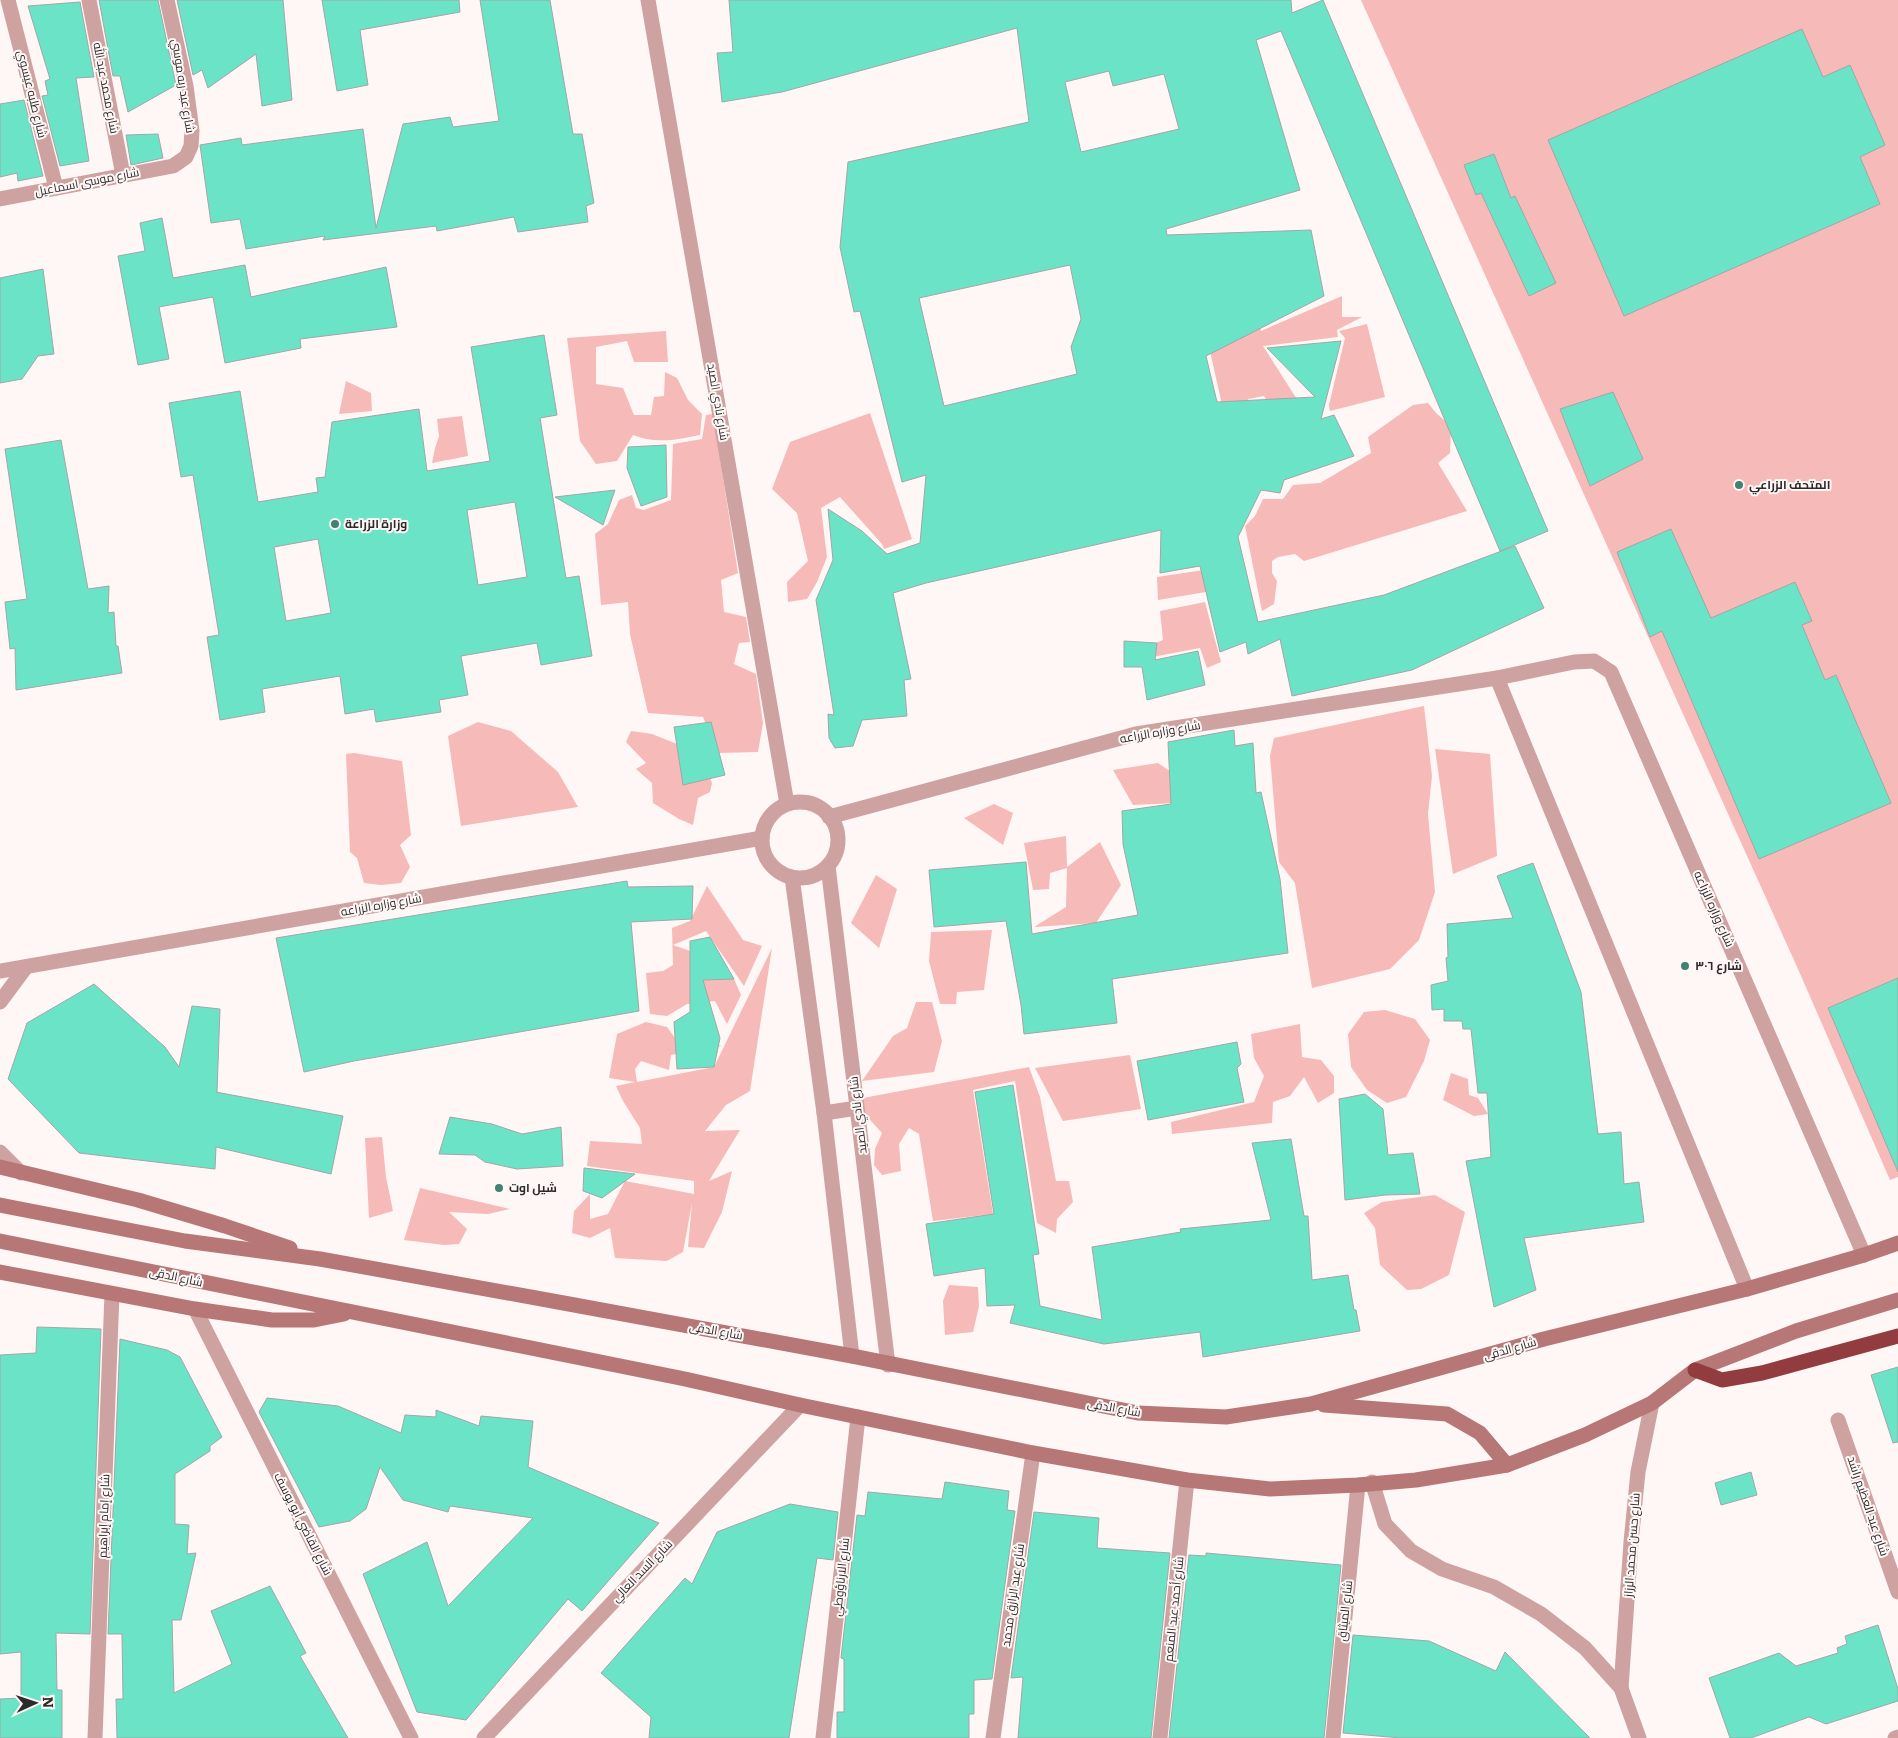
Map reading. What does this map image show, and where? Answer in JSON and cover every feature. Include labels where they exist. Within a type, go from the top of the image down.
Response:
[{"type":"highway","points":[[1695,1370],[1722,1380],[1762,1373],[1898,1336]]},
{"type":"main road","name":"شارع الدقى","points":[[0,1167],[138,1200],[225,1226],[320,1259]]},
{"type":"main road","name":"شارع الدقى","points":[[0,1205],[185,1241],[320,1259],[852,1356],[888,1365],[1138,1413],[1226,1417],[1311,1404],[1544,1339],[1747,1290],[1898,1243]]},
{"type":"main road","name":"شارع الدقى","points":[[0,1241],[684,1379],[1033,1453],[1187,1480],[1270,1489],[1416,1480],[1507,1465],[1585,1435],[1652,1403],[1695,1370],[1796,1331],[1898,1300]]},
{"type":"main road","name":"شارع الدقى","points":[[0,1272],[195,1309],[272,1320],[314,1320],[351,1313]]},
{"type":"main road","points":[[1311,1404],[1447,1414],[1480,1433],[1507,1465]]},
{"type":"street","name":"شارع طلبه عيسوي","points":[[8,0],[56,188]]},
{"type":"street","name":"شارع محمد عبد الله","points":[[89,0],[123,175]]},
{"type":"street","name":"شارع عبد ربه موسي","points":[[166,0],[186,86],[192,131],[191,146],[186,157],[173,166]]},
{"type":"street","name":"شارع نادي الصيد","points":[[648,0],[787,804]]},
{"type":"street","name":"شارع موسى اسماعيل","points":[[0,199],[173,166]]},
{"type":"street","name":"شارع وزاره الزراعه","points":[[829,817],[1136,734],[1497,678],[1574,662],[1594,661],[1611,672],[1864,1255]]},
{"type":"street","points":[[1497,678],[1747,1290]]},
{"type":"street","points":[[799,802],[821,808],[829,817],[835,826],[837,842],[834,857],[828,866],[817,874],[805,878],[782,874],[774,867],[763,849],[762,838],[772,814],[787,804],[799,802]]},
{"type":"street","name":"شارع وزاره الزراعه","points":[[0,971],[762,838]]},
{"type":"street","name":"شارع نادي الصيد","points":[[828,866],[888,1365]]},
{"type":"street","points":[[792,877],[824,1113],[852,1356]]},
{"type":"street","points":[[0,1002],[26,967]]},
{"type":"street","points":[[824,1113],[857,1108]]},
{"type":"street","points":[[0,1152],[21,1173]]},
{"type":"street","name":"شارع إمام إبراهيم","points":[[95,1738],[112,1294]]},
{"type":"street","name":"شارع القاضي أبو يوسف","points":[[195,1309],[411,1738]]},
{"type":"street","name":"شارع حسن محمد الرزاز","points":[[1621,1688],[1638,1472],[1652,1403]]},
{"type":"street","name":"شارع السد العالي","points":[[484,1738],[800,1405]]},
{"type":"street","name":"شارع الارناؤوطي","points":[[823,1738],[858,1417]]},
{"type":"street","name":"شارع عبد العظيم راشد","points":[[1838,1420],[1898,1592]]},
{"type":"street","name":"شارع عبد الرازق محمد","points":[[994,1738],[1033,1453]]},
{"type":"street","name":"شارع أحمد عبد المنعم","points":[[1160,1738],[1187,1480]]},
{"type":"street","name":"شارع حسن محمد الرزاز","points":[[1365,1484],[1385,1524],[1411,1551],[1442,1569],[1494,1588],[1541,1614],[1585,1648],[1621,1688],[1639,1738]]},
{"type":"street","name":"شارع الميثاق","points":[[1333,1738],[1365,1484]]},
{"type":"shaded area","name":"المتحف الزراعي","points":[[1361,0],[1898,0],[1898,1177],[1890,1180],[1798,969]]},
{"type":"shaded area","points":[[1342,296],[1342,317],[1362,317],[1337,330],[1338,337],[1263,346],[1300,404],[1270,406],[1264,396],[1248,399],[1240,412],[1226,422],[1199,303],[1259,319],[1261,331]]},
{"type":"shaded area","points":[[1367,324],[1385,397],[1330,411],[1329,405],[1345,338],[1339,331]]},
{"type":"shaded area","points":[[666,331],[668,362],[634,362],[627,341],[596,347],[596,384],[623,388],[634,415],[651,415],[654,397],[664,396],[665,372],[677,378],[688,400],[702,414],[700,435],[674,440],[650,440],[633,435],[617,461],[596,464],[580,441],[567,338]]},
{"type":"shaded area","points":[[346,381],[371,393],[372,411],[339,414]]},
{"type":"shaded area","points":[[1428,403],[1451,426],[1450,453],[1438,463],[1467,511],[1304,561],[1295,554],[1278,557],[1272,561],[1272,573],[1277,581],[1274,604],[1262,611],[1245,526],[1255,516],[1263,499],[1283,499],[1293,485],[1320,483],[1371,453],[1368,437],[1413,405]]},
{"type":"shaded area","points":[[870,413],[912,539],[884,549],[882,544],[840,497],[821,508],[827,557],[817,582],[807,599],[788,602],[787,582],[808,561],[797,513],[772,489],[790,442]]},
{"type":"shaded area","points":[[713,414],[738,573],[721,580],[724,612],[746,617],[750,642],[739,643],[734,664],[756,674],[763,723],[758,752],[717,753],[703,717],[648,713],[630,634],[628,602],[601,605],[595,534],[608,524],[619,500],[632,495],[636,508],[644,510],[671,500],[673,444],[702,439],[706,415]]},
{"type":"shaded area","points":[[462,416],[468,456],[432,463],[439,436],[437,419]]},
{"type":"shaded area","points":[[1204,570],[1206,592],[1158,600],[1157,577]]},
{"type":"shaded area","points":[[1205,602],[1221,662],[1207,668],[1200,648],[1147,658],[1149,646],[1163,640],[1160,611]]},
{"type":"shaded area","points":[[1424,706],[1432,776],[1428,814],[1435,892],[1419,940],[1390,969],[1312,988],[1295,883],[1279,862],[1270,756],[1274,738]]},
{"type":"shaded area","points":[[478,722],[511,731],[558,772],[578,807],[461,826],[448,736]]},
{"type":"shaded area","points":[[631,731],[652,734],[692,750],[707,770],[712,783],[710,792],[698,798],[693,825],[653,803],[652,783],[636,769],[646,763],[626,742]]},
{"type":"shaded area","points":[[1435,749],[1490,754],[1497,856],[1453,874]]},
{"type":"shaded area","points":[[354,753],[402,761],[411,835],[400,845],[410,867],[401,883],[381,885],[364,883],[357,858],[350,852],[346,754]]},
{"type":"shaded area","points":[[1158,763],[1190,785],[1177,803],[1133,805],[1113,770]]},
{"type":"shaded area","points":[[994,804],[1013,813],[1003,845],[964,818]]},
{"type":"shaded area","points":[[1066,836],[1067,867],[1100,842],[1121,885],[1096,923],[1034,927],[1066,907],[1067,868],[1050,873],[1049,889],[1033,890],[1024,843]]},
{"type":"shaded area","points":[[876,875],[897,889],[879,948],[851,923]]},
{"type":"shaded area","points":[[707,886],[743,940],[762,946],[744,986],[706,931],[673,945],[690,951],[690,980],[734,979],[741,995],[727,1024],[715,1001],[687,1004],[667,1016],[650,1014],[646,973],[663,971],[673,965],[672,928],[690,921]]},
{"type":"shaded area","points":[[992,930],[984,990],[957,992],[956,1004],[940,1004],[929,961],[931,932]]},
{"type":"shaded area","points":[[772,948],[750,1091],[726,1105],[705,1131],[740,1130],[709,1181],[732,1171],[722,1212],[704,1248],[688,1247],[692,1203],[683,1252],[667,1261],[615,1258],[610,1228],[590,1238],[572,1233],[574,1211],[590,1194],[590,1219],[608,1214],[625,1181],[694,1194],[694,1181],[587,1166],[590,1141],[642,1144],[640,1128],[616,1086],[635,1082],[609,1078],[617,1034],[646,1022],[667,1027],[675,1038],[722,1046],[671,1055],[669,1070],[641,1061],[635,1069],[637,1082],[714,1067]]},
{"type":"shaded area","points":[[916,1002],[932,1002],[942,1041],[934,1072],[862,1081],[893,1036],[907,1028]]},
{"type":"shaded area","points":[[1385,1010],[1415,1019],[1430,1040],[1424,1061],[1406,1097],[1387,1103],[1367,1090],[1351,1067],[1348,1034],[1364,1012]]},
{"type":"shaded area","points":[[1300,1024],[1302,1057],[1321,1060],[1334,1076],[1334,1093],[1318,1103],[1304,1077],[1290,1096],[1273,1102],[1272,1123],[1172,1134],[1171,1122],[1254,1102],[1264,1076],[1254,1058],[1251,1034]]},
{"type":"shaded area","points":[[1130,1055],[1141,1109],[1063,1121],[1035,1068]]},
{"type":"shaded area","points":[[1029,1067],[1040,1097],[1056,1181],[1069,1181],[1073,1202],[1057,1219],[1056,1233],[1037,1223],[1015,1081],[973,1090],[993,1214],[933,1221],[919,1134],[909,1128],[899,1144],[901,1171],[882,1175],[874,1165],[875,1149],[882,1133],[862,1111],[863,1098]]},
{"type":"shaded area","points":[[1451,1073],[1468,1079],[1469,1095],[1478,1098],[1488,1114],[1474,1116],[1443,1100]]},
{"type":"shaded area","points":[[382,1137],[386,1177],[393,1211],[369,1218],[365,1138]]},
{"type":"shaded area","points":[[420,1188],[510,1209],[488,1214],[449,1212],[467,1229],[459,1244],[444,1245],[404,1240]]},
{"type":"shaded area","points":[[1435,1195],[1465,1212],[1449,1275],[1421,1289],[1407,1290],[1380,1265],[1375,1228],[1364,1213],[1382,1202]]},
{"type":"shaded area","points":[[949,1285],[978,1287],[979,1306],[973,1332],[945,1335],[943,1301]]},
{"type":"building","points":[[99,0],[158,0],[176,85],[128,112],[120,76],[113,76]]},
{"type":"building","points":[[177,0],[283,0],[292,100],[262,106],[256,54],[208,88],[202,70],[193,75]]},
{"type":"building","points":[[322,0],[459,0],[460,12],[360,30],[368,85],[337,91]]},
{"type":"building","points":[[480,0],[550,0],[573,134],[582,134],[594,203],[586,206],[588,222],[518,232],[514,217],[437,231],[436,226],[323,240],[325,236],[246,249],[240,219],[211,223],[200,145],[241,138],[242,145],[363,129],[376,228],[403,124],[450,117],[453,127],[499,121]]},
{"type":"building","points":[[729,0],[1291,0],[1292,13],[1323,0],[1548,531],[1500,551],[1281,31],[1256,40],[1300,190],[1166,229],[1167,235],[1311,230],[1324,296],[1206,356],[1217,402],[1315,397],[1267,348],[1341,341],[1321,419],[1334,415],[1354,456],[1284,480],[1280,493],[1261,490],[1238,537],[1258,622],[1384,595],[1515,546],[1544,608],[1412,670],[1292,696],[1280,639],[1248,654],[1246,642],[1220,652],[1200,566],[1160,573],[1161,530],[926,583],[893,593],[911,679],[904,680],[907,716],[862,720],[853,746],[835,748],[829,738],[828,714],[834,715],[816,600],[833,560],[828,509],[862,531],[887,554],[920,543],[926,475],[902,482],[860,311],[854,312],[840,247],[848,162],[1029,122],[1017,28],[782,92],[722,102],[717,53],[733,52]],"holes":[[[1109,71],[1113,86],[1164,74],[1179,129],[1081,152],[1065,82]],[[1070,265],[1081,319],[1071,347],[1077,374],[944,406],[919,298]]]},
{"type":"building","points":[[80,2],[94,77],[76,78],[89,161],[60,166],[42,96],[48,95],[45,81],[50,79],[28,6]]},
{"type":"building","points":[[1802,29],[1823,77],[1850,65],[1885,145],[1860,157],[1880,204],[1624,316],[1548,140]]},
{"type":"building","points":[[24,100],[43,176],[18,181],[17,173],[0,177],[0,104]]},
{"type":"building","points":[[158,134],[163,158],[131,165],[126,135]]},
{"type":"building","points":[[1494,154],[1511,198],[1515,196],[1556,283],[1529,296],[1481,193],[1476,195],[1464,165]]},
{"type":"building","points":[[162,218],[173,278],[245,265],[251,297],[386,267],[397,327],[300,339],[301,348],[225,363],[213,297],[159,307],[169,359],[138,365],[118,256],[145,251],[140,223]]},
{"type":"building","points":[[43,269],[54,354],[38,356],[22,379],[0,383],[0,278]]},
{"type":"building","name":"وزارة الزراعة","points":[[544,335],[557,415],[540,418],[566,578],[579,576],[592,656],[541,665],[537,643],[461,656],[468,695],[439,700],[441,712],[376,722],[374,709],[345,714],[340,676],[262,689],[265,712],[220,720],[207,637],[219,635],[193,475],[181,477],[169,403],[240,391],[258,502],[318,492],[316,478],[325,477],[332,422],[419,409],[427,471],[490,461],[471,347]],"holes":[[[515,502],[527,577],[478,585],[467,510]],[[318,539],[331,613],[286,621],[274,547]]]},
{"type":"building","points":[[1613,392],[1643,459],[1590,486],[1560,409]]},
{"type":"building","points":[[61,440],[88,589],[109,586],[108,613],[114,612],[116,646],[118,646],[122,673],[16,690],[15,648],[10,649],[5,602],[27,599],[5,449]]},
{"type":"building","points":[[666,445],[667,497],[641,506],[627,468],[628,447]]},
{"type":"building","points":[[615,490],[603,525],[555,497]]},
{"type":"building","points":[[1671,529],[1711,618],[1795,582],[1812,621],[1802,625],[1825,680],[1836,675],[1891,803],[1759,859],[1662,631],[1650,637],[1617,552]]},
{"type":"building","points":[[1124,641],[1157,643],[1155,660],[1198,651],[1205,685],[1147,700],[1142,667],[1124,667]]},
{"type":"building","points":[[711,722],[725,775],[683,785],[674,727]]},
{"type":"building","points":[[1234,730],[1235,746],[1253,743],[1256,793],[1261,792],[1280,879],[1288,953],[1112,979],[1117,1023],[1024,1034],[1021,1005],[1006,921],[934,927],[929,870],[1026,862],[1032,934],[1138,915],[1123,844],[1122,811],[1171,804],[1168,742]]},
{"type":"building","points":[[1533,863],[1581,992],[1598,1134],[1621,1132],[1624,1184],[1639,1182],[1644,1222],[1524,1238],[1536,1290],[1494,1307],[1466,1161],[1491,1157],[1487,1093],[1478,1093],[1471,1029],[1463,1029],[1462,1021],[1444,1021],[1444,1009],[1432,1010],[1431,985],[1448,981],[1446,958],[1448,957],[1447,924],[1513,918],[1497,876]]},
{"type":"building","points":[[627,881],[628,887],[693,886],[692,919],[631,922],[639,1011],[354,1061],[304,1072],[276,938]]},
{"type":"building","points":[[710,937],[734,979],[703,980],[720,1038],[714,1067],[677,1069],[674,1022],[690,1012],[690,941]]},
{"type":"building","points":[[1898,978],[1898,1172],[1828,1008]]},
{"type":"building","points":[[94,984],[165,1047],[179,1067],[192,1006],[220,1009],[216,1092],[343,1116],[331,1174],[216,1147],[215,1169],[79,1153],[8,1079],[27,1023]]},
{"type":"building","points":[[1237,1042],[1241,1064],[1237,1068],[1244,1102],[1148,1120],[1137,1061]]},
{"type":"building","points":[[1013,1085],[1039,1254],[1033,1255],[1040,1306],[1102,1320],[1092,1247],[1181,1232],[1180,1229],[1271,1220],[1252,1143],[1291,1139],[1304,1216],[1308,1216],[1312,1280],[1348,1275],[1360,1331],[1203,1357],[1200,1332],[1104,1344],[1010,1323],[1015,1305],[987,1306],[985,1268],[934,1276],[926,1224],[994,1214],[975,1092]]},
{"type":"building","points":[[1365,1094],[1383,1109],[1388,1155],[1413,1153],[1420,1194],[1385,1195],[1345,1200],[1339,1099]]},
{"type":"building","points":[[450,1117],[492,1124],[522,1134],[561,1127],[563,1166],[517,1169],[485,1162],[475,1155],[439,1154]]},
{"type":"building","points":[[584,1168],[635,1174],[602,1198],[583,1191]]},
{"type":"building","points":[[37,1327],[101,1329],[90,1634],[56,1633],[57,1690],[62,1690],[62,1738],[0,1738],[0,1699],[21,1698],[21,1652],[0,1654],[0,1355],[36,1353]]},
{"type":"building","points":[[120,1339],[167,1350],[180,1357],[222,1437],[210,1446],[210,1451],[175,1474],[175,1524],[189,1525],[187,1554],[196,1553],[181,1620],[172,1620],[174,1693],[232,1664],[211,1611],[270,1586],[306,1653],[300,1656],[348,1738],[117,1738],[116,1699],[123,1699],[122,1634],[108,1634]]},
{"type":"building","points":[[1898,1367],[1898,1442],[1893,1443],[1871,1375]]},
{"type":"building","points":[[267,1398],[338,1406],[401,1433],[405,1415],[436,1417],[436,1410],[479,1426],[481,1416],[533,1421],[528,1467],[659,1523],[582,1611],[568,1599],[466,1720],[417,1712],[363,1574],[427,1542],[448,1606],[533,1518],[450,1506],[448,1512],[403,1500],[380,1467],[366,1509],[350,1521],[319,1527],[259,1412]]},
{"type":"building","points":[[1751,1472],[1757,1495],[1721,1505],[1715,1483]]},
{"type":"building","points":[[945,1482],[1009,1491],[1007,1510],[1015,1511],[992,1679],[974,1680],[974,1714],[969,1714],[969,1738],[837,1738],[837,1712],[844,1712],[844,1659],[841,1658],[857,1515],[865,1516],[868,1492],[942,1499]]},
{"type":"building","points":[[790,1504],[838,1512],[833,1560],[817,1558],[789,1738],[649,1738],[651,1717],[601,1673],[685,1578],[692,1584],[717,1532]]},
{"type":"building","points":[[1034,1512],[1099,1518],[1097,1548],[1170,1553],[1151,1738],[1018,1738],[1023,1677],[1011,1678]]},
{"type":"building","points":[[1206,1553],[1341,1565],[1324,1738],[1169,1738],[1189,1555],[1206,1556]]},
{"type":"building","points":[[1878,1625],[1898,1689],[1898,1701],[1826,1724],[1809,1717],[1751,1738],[1730,1738],[1709,1678],[1779,1653],[1796,1666],[1838,1653],[1837,1648],[1847,1644],[1845,1636]]},
{"type":"building","points":[[1353,1635],[1429,1641],[1496,1671],[1505,1652],[1590,1738],[1401,1738],[1343,1733]]},
{"type":"place","name":"المتحف الزراعي","points":[[1739,485]]},
{"type":"place","name":"وزارة الزراعة","points":[[335,524]]},
{"type":"place","name":"شارع ٣٠٦","points":[[1685,966]]},
{"type":"place","name":"شيل اوت","points":[[499,1188]]}]
